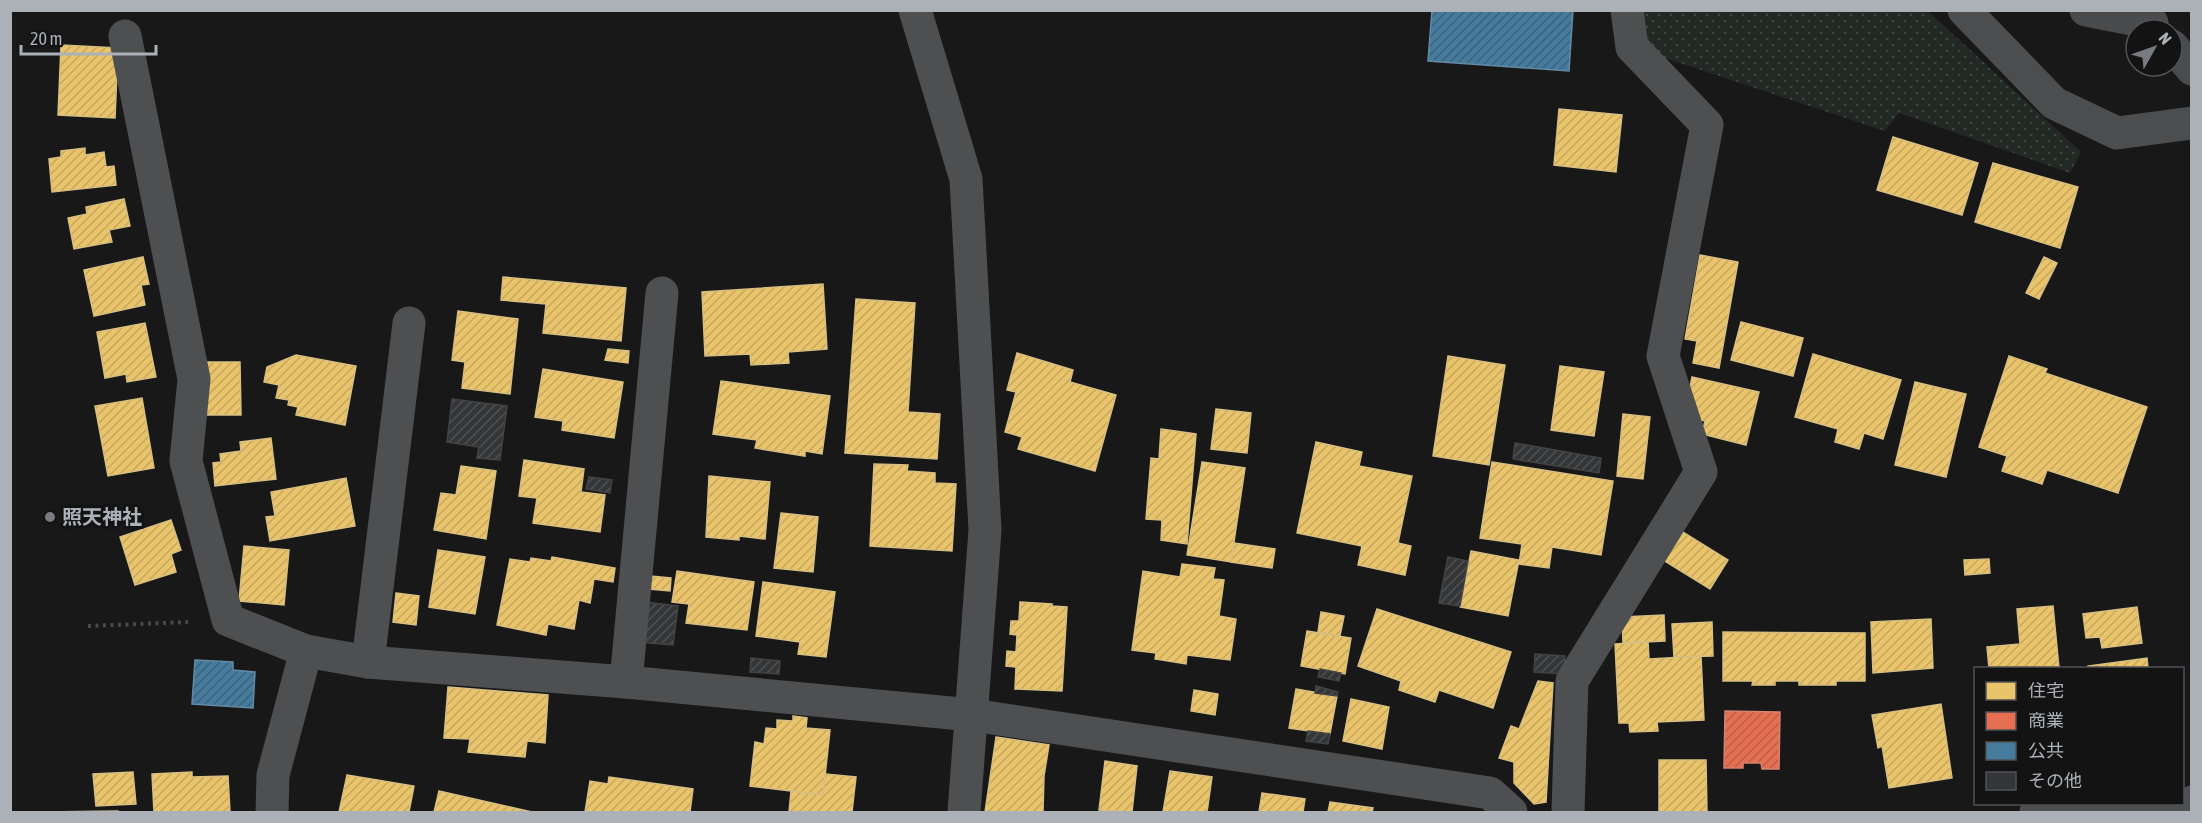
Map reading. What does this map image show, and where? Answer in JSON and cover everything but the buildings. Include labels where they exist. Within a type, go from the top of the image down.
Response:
[{"type":"highway","points":[[2086,10],[2124,19]]},
{"type":"street","points":[[915,10],[966,179],[985,530],[963,813]]},
{"type":"street","points":[[1568,813],[1572,681],[1701,472],[1663,356],[1707,125],[1632,47],[1627,10]]},
{"type":"street","points":[[1964,10],[2054,103],[2117,133],[2192,123]]},
{"type":"street","points":[[125,36],[194,379],[186,461],[228,620],[306,651],[368,662],[626,682],[972,716],[1490,793],[1511,813]]},
{"type":"street","points":[[626,682],[662,293]]},
{"type":"street","points":[[368,662],[409,322]]},
{"type":"street","points":[[272,813],[273,776],[306,651]]},
{"type":"street","points":[[2036,813],[2073,806],[2168,811],[2192,802]]},
{"type":"path","points":[[88,627],[228,620]]},
{"type":"shaded area","points":[[1627,11],[1928,11],[2081,152],[2070,173],[1899,113],[1885,131],[1632,47]]},
{"type":"place","name":"照天神社","points":[[50,517]]}]
